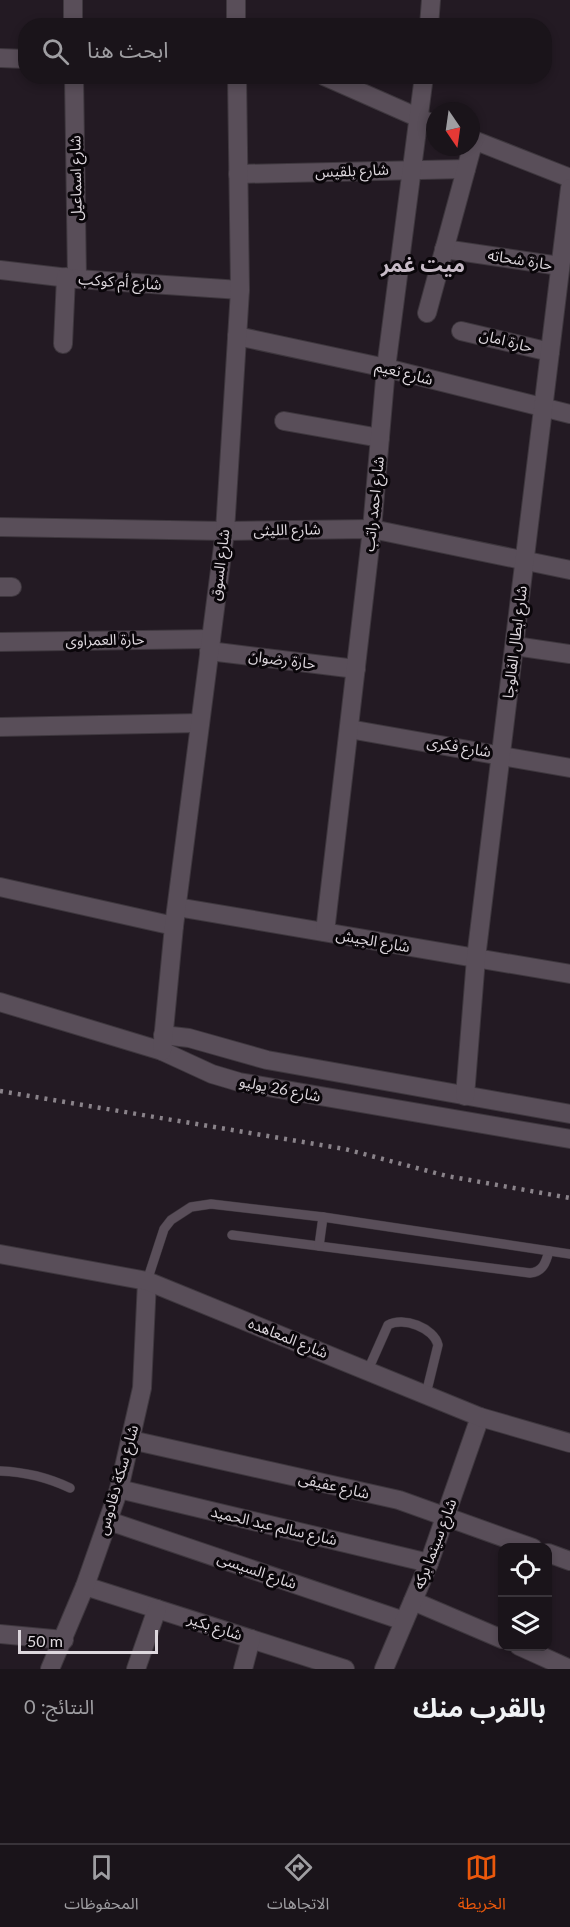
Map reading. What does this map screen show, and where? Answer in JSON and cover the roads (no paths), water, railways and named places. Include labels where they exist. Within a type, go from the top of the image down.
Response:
[{"type":"street","points":[[73,0],[73,18]]},
{"type":"street","points":[[236,0],[236,18]]},
{"type":"street","points":[[430,18],[431,0]]},
{"type":"street","points":[[0,58],[18,58]]},
{"type":"street","name":"شارع اسماعيل","points":[[63,344],[71,278],[74,84]]},
{"type":"street","name":"شارع السوق","points":[[163,1043],[175,916],[225,531],[240,290],[237,84]]},
{"type":"street","points":[[342,84],[426,122]]},
{"type":"street","name":"شارع احمد راتب","points":[[425,84],[426,107]]},
{"type":"street","name":"شارع احمد راتب","points":[[325,932],[372,529],[386,368],[413,170],[426,125]]},
{"type":"street","points":[[480,143],[570,178]]},
{"type":"street","points":[[426,313],[469,156]]},
{"type":"street","name":"شارع بلقيس","points":[[238,174],[466,169]]},
{"type":"street","name":"شارع ابطال الفالوجا","points":[[465,1096],[477,958],[570,188]]},
{"type":"street","name":"حارة شحاته","points":[[444,249],[560,266]]},
{"type":"street","name":"شارع أم كوكب","points":[[0,270],[71,278],[240,290]]},
{"type":"street","name":"حارة امان","points":[[461,331],[550,352]]},
{"type":"street","name":"شارع نعيم","points":[[237,336],[386,368],[570,414]]},
{"type":"street","points":[[284,421],[380,438]]},
{"type":"street","name":"شارع الليثى","points":[[0,527],[225,531],[372,529],[570,570]]},
{"type":"street","name":"حارة العمراوى","points":[[0,642],[210,645]]},
{"type":"street","name":"حارة رضوان","points":[[210,645],[356,669]]},
{"type":"street","points":[[514,646],[570,654]]},
{"type":"street","points":[[0,727],[200,723]]},
{"type":"street","name":"شارع فكرى","points":[[349,729],[570,768]]},
{"type":"street","points":[[0,887],[175,916]]},
{"type":"street","name":"شارع الجيش","points":[[175,916],[325,932],[570,974]]},
{"type":"street","name":"شارع 26 يوليو","points":[[0,1002],[163,1043],[212,1074],[239,1082],[570,1139]]},
{"type":"street","name":"شارع 26 يوليو","points":[[163,1043],[189,1038],[267,1060],[570,1114]]},
{"type":"street","name":"شارع المعاهده","points":[[0,1254],[147,1281],[480,1417],[570,1443]]},
{"type":"street","name":"شارع سكة دقادوس","points":[[50,1669],[85,1586],[119,1489],[142,1388],[147,1281]]},
{"type":"street","name":"شارع سينما بركه","points":[[384,1669],[447,1516],[480,1417]]},
{"type":"street","name":"شارع عفيفى","points":[[131,1440],[399,1500],[520,1543]]},
{"type":"street","name":"شارع سالم عبد الحميد","points":[[119,1489],[429,1563]]},
{"type":"street","name":"شارع السيسى","points":[[109,1521],[404,1621]]},
{"type":"street","points":[[552,1554],[570,1561]]},
{"type":"street","name":"شارع بكير","points":[[85,1586],[345,1669]]},
{"type":"street","points":[[413,1601],[498,1638]]},
{"type":"street","points":[[136,1669],[157,1609]]},
{"type":"street","points":[[0,1634],[64,1640]]},
{"type":"street","points":[[243,1669],[251,1639]]},
{"type":"street","points":[[528,1651],[570,1669]]},
{"type":"lane","points":[[147,1281],[164,1229],[180,1212],[191,1207],[211,1204],[323,1217],[570,1254]]},
{"type":"lane","points":[[320,1246],[323,1217]]},
{"type":"lane","points":[[232,1235],[530,1273],[535,1273],[544,1267],[549,1251]]},
{"type":"lane","points":[[368,1370],[388,1325],[398,1321],[430,1331],[438,1345],[426,1394]]},
{"type":"lane","points":[[0,1471],[33,1474],[70,1488]]},
{"type":"railway","points":[[0,1091],[345,1149],[447,1176],[570,1198]]},
{"type":"district","name":"ميت غمر","points":[[423,265]]}]
